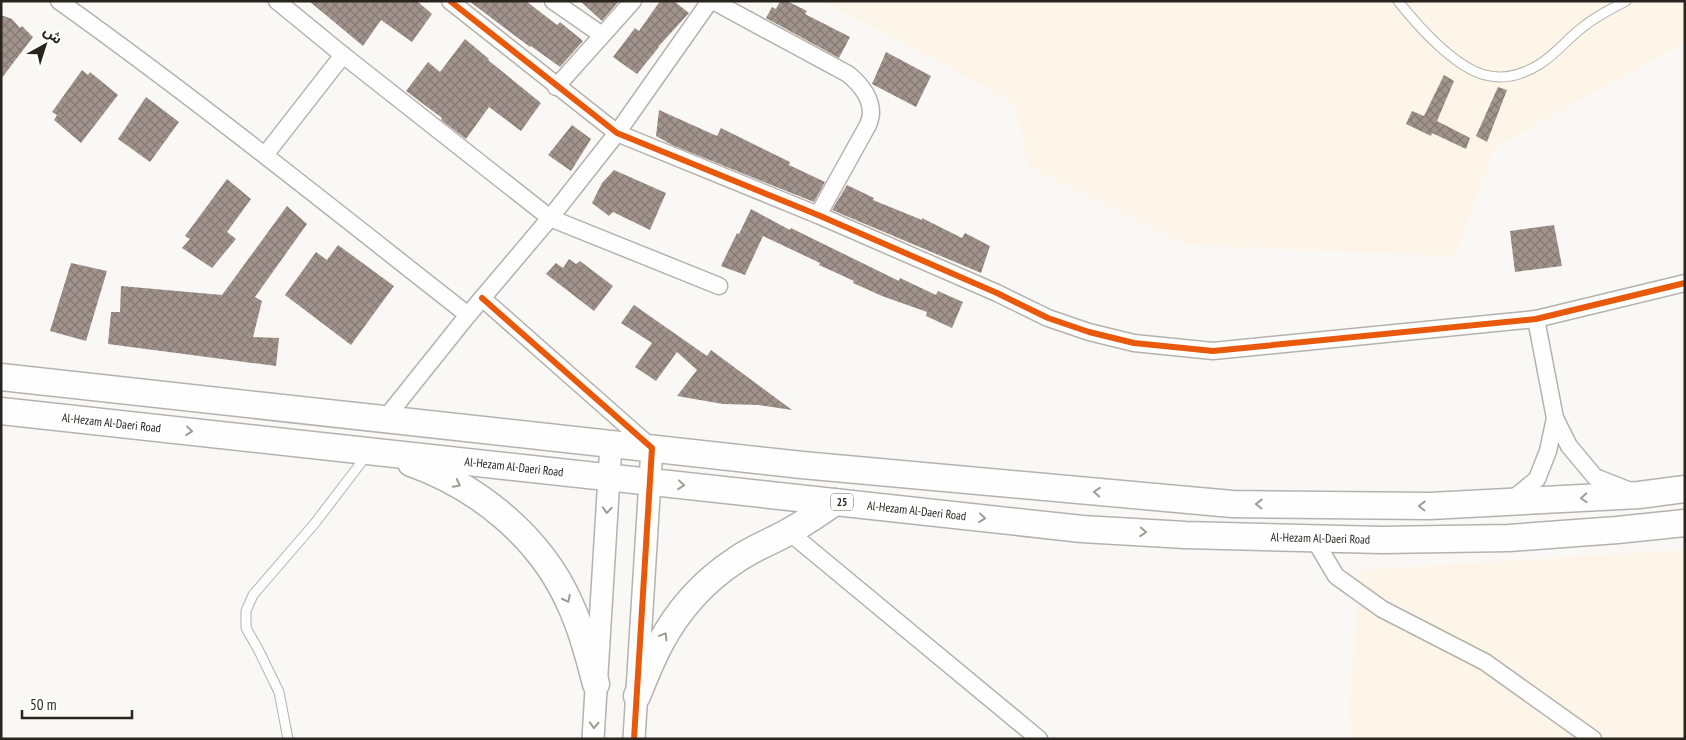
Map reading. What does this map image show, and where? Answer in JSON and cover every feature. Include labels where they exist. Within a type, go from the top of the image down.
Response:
[{"type":"main road","points":[[1,377],[802,465],[1232,504],[1430,506],[1639,495],[1685,489]]},
{"type":"main road","name":"Al-Hezam Al-Daeri Road","points":[[1,411],[1082,529],[1185,535],[1314,539],[1509,538],[1617,530],[1685,522]]},
{"type":"main road","points":[[375,451],[424,467],[466,489],[504,515],[530,542],[552,571],[570,603],[583,638],[596,684]]},
{"type":"main road","points":[[637,696],[659,645],[674,620],[692,597],[713,577],[737,559],[789,532],[835,502]]},
{"type":"street","points":[[60,1],[265,155],[468,315]]},
{"type":"street","points":[[277,1],[550,218],[720,286]]},
{"type":"street","points":[[450,1],[617,133],[818,215],[996,293],[1048,318],[1089,332],[1134,343],[1213,351],[1536,319],[1685,283]]},
{"type":"street","points":[[553,1],[602,35]]},
{"type":"street","points":[[556,86],[633,1]]},
{"type":"street","points":[[384,420],[468,315],[550,218],[617,133],[712,1],[848,74],[864,91],[871,113],[868,125],[818,215]]},
{"type":"street","points":[[265,155],[343,55]]},
{"type":"street","points":[[482,298],[652,448],[634,739]]},
{"type":"street","points":[[1536,319],[1555,418],[1569,446],[1595,477],[1639,495]]},
{"type":"street","points":[[1509,502],[1537,479],[1548,452],[1555,418]]},
{"type":"street","points":[[593,739],[611,444]]},
{"type":"street","points":[[789,532],[1039,739]]},
{"type":"street","points":[[1314,539],[1336,576],[1382,609],[1485,662],[1593,739]]},
{"type":"lane","points":[[1398,1],[1429,37],[1460,62],[1484,75],[1505,77],[1524,72],[1540,64],[1588,23],[1626,1]]},
{"type":"lane","points":[[288,739],[279,692],[246,628],[246,611],[253,595],[375,451]]},
{"type":"shaded area","points":[[823,1],[1685,1],[1685,42],[1494,148],[1455,256],[1187,245],[1028,166],[1016,105],[934,59]]},
{"type":"shaded area","points":[[1685,550],[1685,739],[1352,739],[1348,712],[1356,640],[1357,570]]},
{"type":"building","points":[[309,1],[417,1],[432,14],[412,42],[381,20],[363,46]]},
{"type":"building","points":[[469,1],[526,1],[557,25],[560,22],[583,41],[560,67]]},
{"type":"building","points":[[580,1],[619,1],[602,21]]},
{"type":"building","points":[[660,1],[674,1],[689,13],[658,47],[637,74],[613,57],[635,28],[639,31]]},
{"type":"building","points":[[780,1],[787,1],[807,11],[805,14],[850,37],[839,58],[766,18],[772,7],[776,9]]},
{"type":"building","points":[[1,15],[12,19],[20,28],[22,26],[33,37],[1,79]]},
{"type":"building","points":[[465,39],[541,103],[521,131],[489,107],[466,139],[406,91],[428,62],[440,72]]},
{"type":"building","points":[[886,52],[931,76],[916,107],[872,84]]},
{"type":"building","points":[[82,70],[88,75],[90,72],[118,95],[81,143],[54,120],[57,115],[52,112]]},
{"type":"building","points":[[1444,75],[1454,81],[1437,121],[1470,138],[1466,149],[1432,133],[1431,136],[1406,124],[1412,111],[1424,116]]},
{"type":"building","points":[[1498,87],[1507,90],[1487,142],[1476,136]]},
{"type":"building","points":[[146,97],[179,122],[150,162],[118,139]]},
{"type":"building","points":[[659,110],[717,136],[721,128],[790,162],[789,165],[825,182],[814,202],[672,145],[656,136]]},
{"type":"building","points":[[572,125],[591,139],[571,171],[548,155]]},
{"type":"building","points":[[614,170],[666,193],[650,230],[613,212],[609,216],[592,203],[602,183]]},
{"type":"building","points":[[227,179],[251,199],[227,232],[236,239],[212,268],[182,248],[190,239],[185,236]]},
{"type":"building","points":[[847,185],[874,198],[873,200],[922,220],[922,218],[962,238],[965,233],[990,246],[981,273],[832,210]]},
{"type":"building","points":[[287,206],[307,224],[255,297],[262,301],[253,337],[279,338],[276,366],[108,344],[111,312],[120,312],[121,286],[222,295]]},
{"type":"building","points":[[751,209],[790,230],[791,228],[899,281],[900,278],[936,295],[938,291],[963,302],[952,328],[926,316],[927,312],[882,296],[853,283],[854,281],[819,265],[820,263],[763,236],[745,275],[721,266]]},
{"type":"building","points":[[1554,225],[1562,266],[1515,272],[1510,231]]},
{"type":"building","points":[[338,245],[394,286],[351,345],[285,295],[316,252],[327,260]]},
{"type":"building","points":[[569,259],[576,264],[580,261],[613,286],[594,311],[546,274],[556,263],[563,268]]},
{"type":"building","points":[[71,263],[107,271],[86,341],[50,331]]},
{"type":"building","points":[[634,305],[707,356],[711,350],[792,410],[758,405],[723,404],[677,396],[697,370],[677,352],[656,381],[635,367],[652,343],[621,323]]},
{"type":"cycle path","points":[[450,1],[617,133],[818,215],[997,293],[1048,318],[1089,332],[1134,343],[1213,351],[1536,319],[1685,283]]},
{"type":"cycle path","points":[[482,298],[652,448],[634,739]]}]
